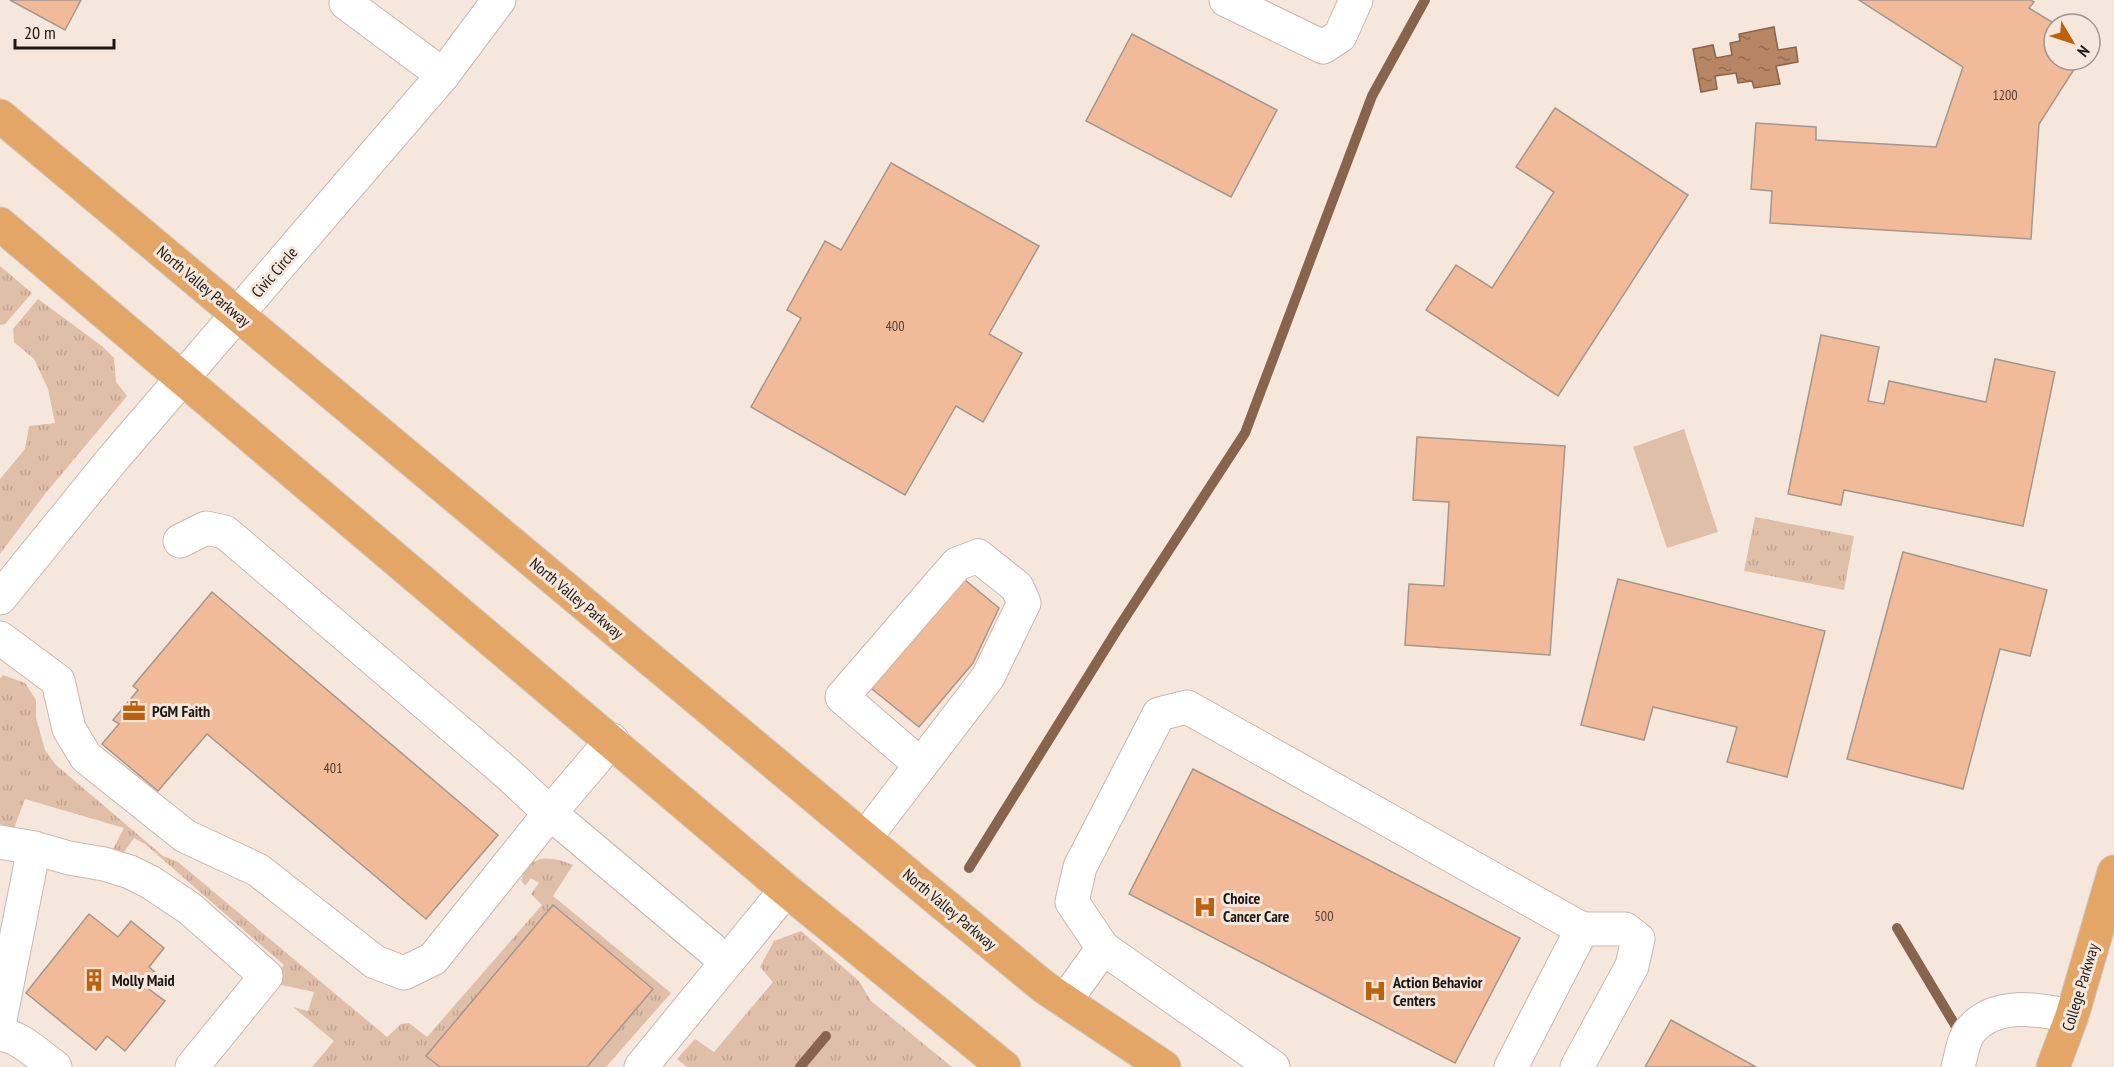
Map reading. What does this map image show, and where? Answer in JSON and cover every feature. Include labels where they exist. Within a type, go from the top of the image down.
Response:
[{"type":"main road","name":"North Valley Parkway","points":[[0,116],[1044,987],[1164,1067]]},
{"type":"main road","points":[[0,224],[612,740],[786,890],[1004,1067]]},
{"type":"main road","name":"College Parkway","points":[[2053,1067],[2072,1016],[2114,872]]},
{"type":"street","name":"Civic Circle","points":[[0,598],[70,510],[443,75],[499,0]]},
{"type":"street","points":[[1226,0],[1323,47],[1340,36],[1356,0]]},
{"type":"street","points":[[346,3],[443,75]]},
{"type":"street","points":[[180,541],[206,528],[225,532],[507,773],[550,813],[727,962]]},
{"type":"street","points":[[865,838],[921,765],[988,676],[1024,603],[1017,587],[978,556],[957,564],[842,697],[921,765]]},
{"type":"street","points":[[0,638],[58,681],[69,729],[86,757],[185,836],[258,870],[375,962],[404,973],[433,959],[550,813],[612,740]]},
{"type":"street","points":[[1273,1067],[1103,948],[1072,902],[1080,867],[1159,714],[1186,707],[1582,929],[1625,929],[1638,939],[1632,966],[1576,1067]]},
{"type":"street","points":[[0,842],[104,864],[130,872],[150,882],[189,909],[266,976],[192,1067]]},
{"type":"street","points":[[0,1020],[33,848]]},
{"type":"street","points":[[640,1067],[786,890]]},
{"type":"street","points":[[1511,1067],[1582,929]]},
{"type":"street","points":[[1065,1001],[1103,948]]},
{"type":"street","points":[[1958,1067],[1970,1032],[1993,1014],[2026,1009],[2072,1016]]},
{"type":"street","points":[[0,1034],[8,1035],[20,1042],[55,1067]]},
{"type":"green space","points":[[0,266],[32,293],[5,324],[0,325]]},
{"type":"green space","points":[[38,299],[102,346],[114,358],[116,382],[127,396],[45,494],[0,554],[0,479],[25,449],[29,426],[55,423],[48,389],[34,359],[14,342],[13,329]]},
{"type":"green space","points":[[1684,429],[1718,532],[1667,548],[1633,447]]},
{"type":"green space","points":[[1755,517],[1854,536],[1844,590],[1744,571]]},
{"type":"green space","points":[[3,675],[25,683],[36,700],[36,718],[45,750],[56,765],[163,856],[178,862],[387,1037],[401,1024],[409,1023],[427,1037],[542,905],[531,894],[539,883],[531,878],[525,886],[521,880],[525,869],[532,863],[550,858],[573,865],[553,896],[671,993],[606,1067],[312,1067],[334,1041],[293,1007],[308,1011],[314,992],[267,982],[284,965],[145,844],[134,838],[119,859],[111,853],[124,828],[25,799],[14,828],[0,824],[0,678]]},
{"type":"green space","points":[[801,931],[859,981],[871,1001],[952,1067],[687,1067],[677,1059],[695,1039],[714,1052],[773,982],[760,967],[774,941]]},
{"type":"water","points":[[1774,27],[1778,50],[1796,47],[1798,62],[1776,66],[1780,84],[1754,88],[1752,81],[1738,83],[1736,73],[1715,76],[1717,89],[1701,92],[1693,49],[1713,45],[1716,58],[1732,55],[1730,43],[1740,41],[1739,34]]},
{"type":"building","points":[[10,0],[81,0],[65,30]]},
{"type":"building","points":[[1859,0],[2031,0],[2034,2],[2029,8],[2042,16],[2042,72],[2072,72],[2039,124],[2031,239],[1770,223],[1772,191],[1751,189],[1756,123],[1816,127],[1816,140],[1936,147],[1963,67]]},
{"type":"building","points":[[1132,34],[1277,110],[1231,197],[1086,121]]},
{"type":"building","points":[[1555,108],[1688,195],[1558,396],[1426,310],[1456,265],[1492,288],[1554,192],[1516,167]]},
{"type":"building","points":[[891,163],[1039,246],[989,334],[1022,353],[983,422],[956,406],[905,495],[751,407],[801,318],[787,310],[825,241],[841,250]]},
{"type":"building","points":[[1821,335],[1879,347],[1868,401],[1884,404],[1889,381],[1986,402],[1995,359],[2055,372],[2023,526],[1844,490],[1841,505],[1788,494]]},
{"type":"building","points":[[1417,437],[1565,446],[1550,655],[1405,645],[1409,584],[1444,586],[1449,502],[1413,500]]},
{"type":"building","points":[[1903,552],[2047,590],[2030,656],[2000,649],[1963,789],[1847,759]]},
{"type":"building","points":[[959,575],[999,608],[973,663],[919,727],[867,685]]},
{"type":"building","points":[[1618,579],[1825,631],[1787,777],[1727,762],[1737,727],[1653,707],[1644,740],[1581,725]]},
{"type":"building","points":[[212,592],[498,835],[426,919],[207,734],[158,791],[102,744],[119,724],[113,720],[138,690],[133,686]]},
{"type":"building","points":[[1193,769],[1520,938],[1455,1063],[1129,894]]},
{"type":"building","points":[[553,905],[653,989],[587,1067],[440,1067],[426,1056]]},
{"type":"building","name":"Molly Maid","points":[[89,914],[118,937],[131,921],[164,948],[149,967],[157,974],[146,987],[165,1001],[125,1051],[107,1036],[96,1050],[26,993]]},
{"type":"building","points":[[1671,1020],[1756,1067],[1645,1067]]},
{"type":"waterway","points":[[969,868],[1117,630],[1245,433],[1372,96],[1425,0]]},
{"type":"waterway","points":[[1897,928],[1961,1035]]},
{"type":"waterway","points":[[800,1067],[826,1036]]},
{"type":"place","name":"PGM Faith","points":[[134,711]]},
{"type":"place","name":"Choice Cancer Care","points":[[1205,907]]},
{"type":"place","name":"Molly Maid","points":[[94,980]]},
{"type":"place","name":"Action Behavior Centers","points":[[1375,991]]}]
